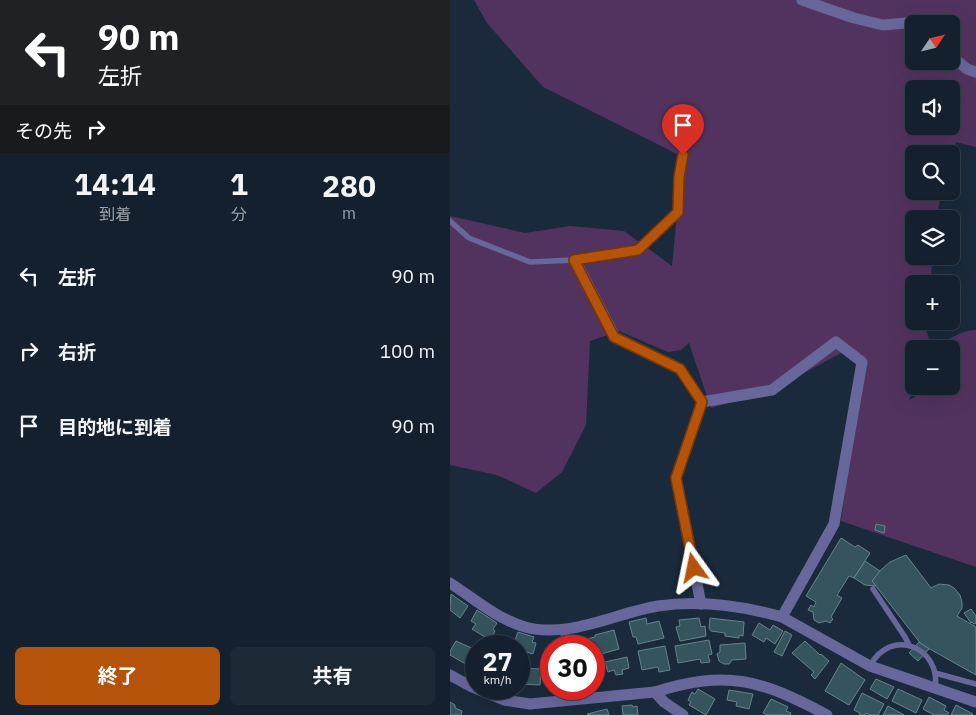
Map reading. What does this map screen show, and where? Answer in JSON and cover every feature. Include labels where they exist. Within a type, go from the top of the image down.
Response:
[{"type":"street","points":[[802,0],[854,18],[883,25],[905,23]]},
{"type":"street","points":[[960,63],[967,69],[976,72]]},
{"type":"street","points":[[574,260],[614,337],[680,369],[702,402]]},
{"type":"street","points":[[702,402],[772,390],[836,342],[862,362],[834,524],[782,617]]},
{"type":"street","points":[[701,604],[676,478],[702,402]]},
{"type":"street","points":[[450,582],[498,615],[525,627],[543,629],[576,628],[656,606],[677,604],[701,604],[766,613],[782,617],[870,666],[976,702]]},
{"type":"street","points":[[450,675],[472,687],[504,700],[530,704],[655,692],[710,679],[728,680],[752,683],[770,688],[792,697],[809,711],[827,715]]},
{"type":"street","points":[[655,692],[664,702],[684,715]]},
{"type":"lane","points":[[450,221],[469,238],[530,262],[574,260],[638,250],[678,212],[679,177],[683,155]]},
{"type":"lane","points":[[873,589],[909,645]]},
{"type":"lane","points":[[870,666],[874,658],[887,647],[896,644],[913,646],[926,656],[935,674],[935,688]]},
{"type":"lane","points":[[935,674],[976,684]]},
{"type":"shaded area","points":[[474,0],[976,0],[976,147],[956,142],[955,145],[905,145],[905,200],[940,200],[938,210],[905,210],[905,265],[932,265],[931,275],[905,275],[905,330],[926,330],[929,340],[905,340],[905,395],[911,395],[909,400],[916,395],[960,395],[960,340],[948,340],[965,331],[976,330],[976,567],[841,521],[863,356],[847,350],[772,390],[711,408],[689,343],[681,350],[668,352],[619,331],[590,341],[586,425],[562,472],[536,493],[497,475],[450,465],[450,216],[525,233],[570,226],[624,231],[672,266],[681,173],[687,139],[683,157],[543,87],[487,23]]},
{"type":"building","points":[[876,524],[885,526],[884,533],[875,530]]},
{"type":"building","points":[[841,538],[855,547],[858,545],[870,553],[854,578],[849,576],[837,595],[842,598],[831,617],[833,619],[830,623],[826,621],[819,623],[814,620],[813,612],[808,610],[811,605],[814,607],[816,602],[806,596]]},
{"type":"building","points":[[906,555],[931,588],[939,584],[949,585],[960,595],[962,608],[957,616],[976,627],[976,675],[921,644],[872,581],[875,575],[890,562]]},
{"type":"building","points":[[865,561],[880,571],[872,581],[876,586],[865,585],[854,578]]},
{"type":"building","points":[[451,594],[468,606],[460,618],[450,610]]},
{"type":"building","points":[[971,609],[976,616],[976,623],[974,624],[971,623],[964,613]]},
{"type":"building","points":[[477,610],[497,623],[493,629],[495,631],[493,635],[482,635],[472,629],[476,624],[471,621]]},
{"type":"building","points":[[646,618],[647,624],[659,621],[664,638],[638,644],[636,637],[633,637],[629,622]]},
{"type":"building","points":[[699,618],[701,627],[705,626],[706,636],[680,641],[676,627],[680,626],[679,620]]},
{"type":"building","points":[[710,618],[744,622],[743,636],[739,635],[739,638],[725,636],[725,633],[711,631],[709,628]]},
{"type":"building","points":[[759,623],[770,630],[773,625],[783,631],[775,644],[766,638],[764,642],[752,635]]},
{"type":"building","points":[[614,630],[619,649],[605,653],[605,635],[595,635]]},
{"type":"building","points":[[785,631],[792,635],[782,656],[774,652]]},
{"type":"building","points":[[518,632],[528,635],[517,635]]},
{"type":"building","points":[[530,636],[534,637],[532,642],[536,643],[533,654],[530,653]]},
{"type":"building","points":[[709,640],[712,654],[708,655],[710,662],[701,663],[700,659],[678,663],[675,646]]},
{"type":"building","points":[[456,641],[465,645],[465,664],[450,655],[450,651]]},
{"type":"building","points":[[805,641],[829,661],[815,679],[811,675],[814,672],[792,653]]},
{"type":"building","points":[[919,642],[929,649],[918,661],[909,653]]},
{"type":"building","points":[[745,643],[746,659],[732,660],[729,664],[719,661],[717,654],[720,652],[720,645]]},
{"type":"building","points":[[665,646],[670,670],[659,672],[658,667],[642,670],[638,651]]},
{"type":"building","points":[[627,657],[629,668],[622,670],[623,674],[616,675],[614,670],[608,672],[605,662]]},
{"type":"building","points":[[841,663],[865,680],[849,705],[825,691]]},
{"type":"building","points":[[530,668],[540,669],[540,685],[530,685]]},
{"type":"building","points":[[876,679],[894,687],[887,699],[870,689]]},
{"type":"building","points":[[698,689],[715,699],[706,715],[689,705],[691,702],[688,700],[692,692],[695,694]]},
{"type":"building","points":[[898,689],[922,700],[916,713],[892,701]]},
{"type":"building","points":[[729,690],[753,694],[749,709],[736,706],[737,702],[727,700]]},
{"type":"building","points":[[862,693],[884,704],[878,715],[866,713],[865,715],[859,715],[860,713],[854,710]]},
{"type":"building","points":[[929,697],[946,706],[944,710],[949,713],[947,715],[934,715],[923,709]]},
{"type":"building","points":[[771,699],[788,707],[786,711],[791,713],[790,715],[767,715],[763,713]]},
{"type":"building","points":[[450,702],[455,705],[455,708],[462,711],[461,715],[450,715]]},
{"type":"building","points":[[632,705],[633,707],[637,706],[638,715],[623,715],[622,706]]},
{"type":"building","points":[[956,705],[973,714],[951,715]]},
{"type":"building","points":[[888,706],[904,715],[883,715]]},
{"type":"building","points":[[607,709],[609,715],[587,714]]},
{"type":"route","points":[[683,155],[679,177],[678,212],[638,250],[574,260],[614,337],[680,369],[702,402],[676,478],[694,568]]}]
